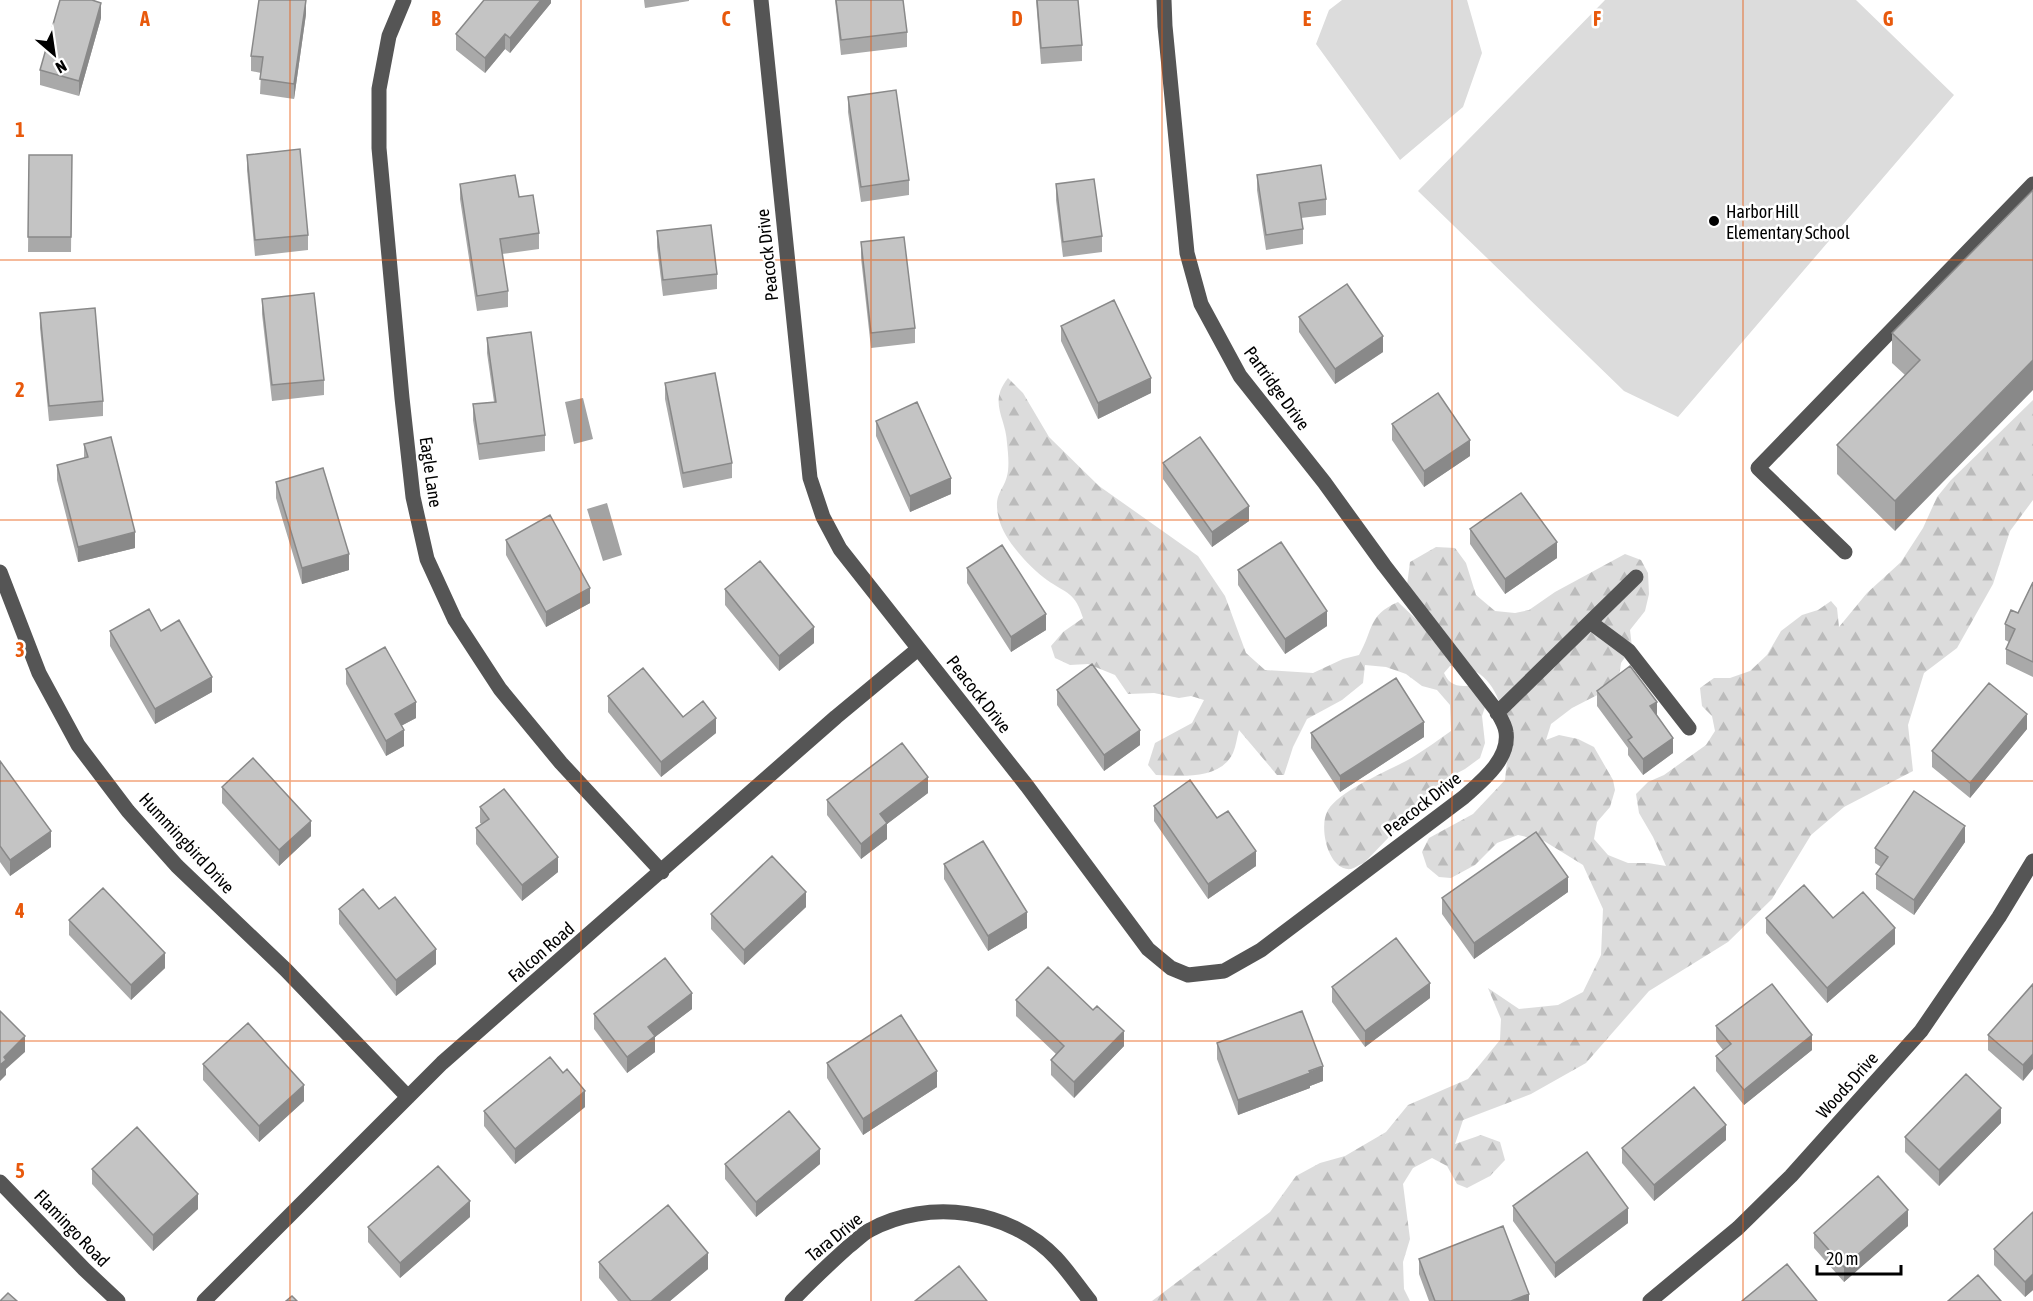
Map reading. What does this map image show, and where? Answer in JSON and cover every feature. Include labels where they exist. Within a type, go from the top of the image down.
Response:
[{"type":"street","name":"Eagle Lane","points":[[404,0],[389,36],[379,88],[380,148],[413,497],[427,560],[455,620],[500,689],[561,763],[662,872]]},
{"type":"street","name":"Peacock Drive","points":[[761,0],[810,478],[823,518],[840,549],[1027,786],[1148,949],[1171,968],[1188,975],[1224,971],[1262,950],[1479,784],[1497,763],[1506,740]]},
{"type":"street","name":"Partridge Drive","points":[[1164,0],[1187,253],[1200,304],[1240,376],[1324,482],[1497,713],[1504,724],[1506,740]]},
{"type":"street","points":[[1845,552],[1758,468],[2033,184]]},
{"type":"street","name":"Hummingbird Drive","points":[[0,572],[39,673],[78,745],[128,811],[177,866],[286,969],[408,1097]]},
{"type":"street","points":[[1497,713],[1636,577]]},
{"type":"street","points":[[1590,622],[1629,651],[1689,728]]},
{"type":"street","name":"Falcon Road","points":[[204,1301],[442,1063],[836,717],[918,649]]},
{"type":"street","name":"Woods Drive","points":[[1650,1301],[1738,1228],[1791,1176],[1921,1030],[1999,917],[2033,861]]},
{"type":"street","name":"Flamingo Road","points":[[0,1182],[118,1301]]},
{"type":"street","name":"Tara Drive","points":[[792,1301],[816,1275],[867,1231],[897,1217],[948,1211],[1002,1221],[1024,1233],[1055,1257],[1090,1301]]},
{"type":"green space","points":[[1342,0],[1467,0],[1482,53],[1463,107],[1400,160],[1316,44],[1329,10]]},
{"type":"green space","points":[[1605,0],[1856,0],[1954,95],[1678,417],[1624,391],[1418,191]]},
{"type":"green space","points":[[1008,378],[1023,393],[1049,437],[1099,486],[1198,556],[1225,596],[1246,653],[1265,670],[1313,673],[1343,659],[1359,655],[1376,618],[1388,607],[1398,602],[1417,620],[1407,585],[1410,562],[1436,547],[1455,548],[1466,563],[1476,595],[1495,611],[1515,613],[1529,610],[1555,592],[1625,554],[1641,560],[1648,573],[1649,594],[1645,611],[1630,630],[1632,647],[1621,663],[1619,677],[1609,689],[1572,708],[1551,724],[1546,740],[1559,735],[1578,739],[1594,747],[1613,780],[1615,790],[1610,807],[1597,822],[1594,839],[1608,855],[1628,863],[1666,866],[1639,813],[1636,794],[1648,782],[1664,775],[1706,745],[1715,731],[1712,716],[1702,706],[1700,688],[1714,678],[1730,678],[1750,671],[1767,655],[1781,631],[1802,615],[1818,610],[1831,601],[1837,608],[1839,627],[1867,593],[1901,562],[1923,528],[1937,497],[1951,480],[2033,400],[2033,500],[2010,531],[1993,584],[1957,648],[1924,673],[1908,725],[1913,771],[1844,807],[1811,835],[1772,899],[1728,942],[1649,991],[1586,1063],[1531,1094],[1463,1120],[1455,1144],[1481,1135],[1500,1142],[1505,1160],[1490,1176],[1467,1188],[1457,1184],[1447,1166],[1432,1158],[1413,1168],[1403,1184],[1410,1239],[1403,1262],[1404,1289],[1410,1301],[1152,1301],[1270,1212],[1296,1176],[1320,1163],[1345,1156],[1386,1132],[1408,1105],[1468,1079],[1500,1040],[1501,1019],[1488,988],[1519,1009],[1558,1005],[1583,992],[1601,955],[1603,909],[1583,865],[1544,841],[1518,835],[1497,843],[1475,865],[1451,878],[1439,877],[1427,867],[1422,852],[1429,838],[1473,814],[1505,780],[1507,761],[1499,752],[1503,715],[1497,695],[1479,673],[1461,666],[1450,666],[1444,673],[1452,683],[1459,686],[1472,686],[1486,704],[1482,716],[1485,743],[1480,758],[1444,780],[1364,863],[1351,869],[1343,868],[1336,863],[1327,847],[1324,826],[1328,810],[1334,802],[1355,787],[1413,757],[1451,731],[1450,705],[1437,690],[1422,686],[1406,674],[1386,667],[1365,665],[1363,683],[1342,700],[1307,719],[1293,747],[1284,775],[1277,775],[1239,730],[1233,753],[1219,768],[1188,776],[1156,775],[1148,765],[1155,743],[1192,723],[1204,700],[1191,696],[1179,698],[1154,693],[1128,694],[1115,675],[1088,664],[1070,665],[1055,658],[1051,646],[1063,632],[1083,618],[1073,598],[1040,575],[1018,553],[1006,536],[999,519],[997,503],[1008,471],[1008,453],[999,395]]},
{"type":"shaded area","points":[[583,398],[593,439],[574,444],[565,402]]},
{"type":"shaded area","points":[[607,503],[622,555],[603,561],[587,509]]},
{"type":"building","points":[[60,0],[92,0],[101,3],[79,81],[40,70]]},
{"type":"building","points":[[259,0],[306,0],[294,84],[260,79],[263,57],[251,56]]},
{"type":"building","points":[[484,0],[541,0],[510,38],[505,34],[485,58],[456,34]]},
{"type":"building","points":[[836,0],[903,0],[907,32],[841,40]]},
{"type":"building","points":[[1037,0],[1078,0],[1082,45],[1041,48]]},
{"type":"building","points":[[896,90],[909,180],[861,187],[848,97]]},
{"type":"building","points":[[300,149],[308,235],[255,240],[247,155]]},
{"type":"building","points":[[29,155],[72,155],[71,237],[28,237]]},
{"type":"building","points":[[1321,165],[1326,199],[1299,203],[1303,229],[1266,235],[1257,175]]},
{"type":"building","points":[[515,175],[519,197],[533,195],[539,233],[500,239],[508,291],[477,296],[460,184]]},
{"type":"building","points":[[1094,179],[1102,236],[1063,242],[1056,184]]},
{"type":"building","points":[[2033,190],[2033,360],[1895,501],[1837,445],[1920,360],[1892,333]]},
{"type":"building","points":[[711,225],[717,274],[663,280],[657,231]]},
{"type":"building","points":[[904,237],[915,328],[871,333],[861,242]]},
{"type":"building","points":[[1347,284],[1383,336],[1335,369],[1299,317]]},
{"type":"building","points":[[314,293],[324,380],[272,385],[262,299]]},
{"type":"building","points":[[1114,300],[1151,378],[1098,403],[1061,326]]},
{"type":"building","points":[[95,308],[103,401],[49,406],[40,313]]},
{"type":"building","points":[[531,332],[545,435],[479,444],[473,404],[496,402],[487,338]]},
{"type":"building","points":[[715,373],[732,463],[683,473],[665,383]]},
{"type":"building","points":[[1438,393],[1470,440],[1424,471],[1392,424]]},
{"type":"building","points":[[917,402],[951,478],[910,496],[876,421]]},
{"type":"building","points":[[111,437],[135,532],[78,547],[57,465],[88,457],[84,444]]},
{"type":"building","points":[[1200,437],[1249,506],[1212,532],[1163,463]]},
{"type":"building","points":[[323,468],[349,554],[302,568],[276,482]]},
{"type":"building","points":[[1521,493],[1557,542],[1505,579],[1470,529]]},
{"type":"building","points":[[550,515],[590,588],[546,612],[506,540]]},
{"type":"building","points":[[1281,542],[1327,611],[1285,639],[1238,570]]},
{"type":"building","points":[[1002,545],[1046,614],[1011,637],[967,568]]},
{"type":"building","points":[[760,561],[814,627],[779,656],[725,589]]},
{"type":"building","points":[[2033,582],[2033,662],[2006,649],[2015,629],[2005,624],[2011,610],[2018,613]]},
{"type":"building","points":[[149,609],[161,631],[179,620],[212,677],[155,709],[110,631]]},
{"type":"building","points":[[385,647],[416,702],[395,714],[404,730],[386,741],[346,669]]},
{"type":"building","points":[[1092,664],[1140,730],[1104,755],[1057,690]]},
{"type":"building","points":[[1630,666],[1657,702],[1650,706],[1673,738],[1643,759],[1628,740],[1632,737],[1597,691]]},
{"type":"building","points":[[643,668],[683,717],[703,701],[716,718],[661,762],[608,696]]},
{"type":"building","points":[[1396,678],[1424,722],[1340,776],[1311,733]]},
{"type":"building","points":[[1989,683],[2027,714],[1970,783],[1932,751]]},
{"type":"building","points":[[902,743],[928,777],[880,814],[887,823],[861,844],[827,800]]},
{"type":"building","points":[[253,758],[311,821],[279,850],[222,787]]},
{"type":"building","points":[[0,761],[51,831],[10,860],[0,846]]},
{"type":"building","points":[[1190,780],[1217,818],[1228,811],[1256,851],[1208,884],[1154,806]]},
{"type":"building","points":[[504,789],[558,857],[522,885],[476,828],[489,819],[480,807]]},
{"type":"building","points":[[1914,791],[1965,826],[1914,900],[1876,874],[1888,857],[1875,848]]},
{"type":"building","points":[[1536,832],[1568,877],[1474,943],[1442,898]]},
{"type":"building","points":[[983,841],[1027,912],[988,936],[944,864]]},
{"type":"building","points":[[772,856],[806,892],[744,950],[711,914]]},
{"type":"building","points":[[1804,885],[1833,918],[1863,892],[1895,928],[1827,988],[1766,918]]},
{"type":"building","points":[[103,888],[165,953],[131,985],[69,920]]},
{"type":"building","points":[[363,889],[379,909],[395,897],[436,949],[396,980],[339,909]]},
{"type":"building","points":[[1396,938],[1430,983],[1365,1031],[1332,987]]},
{"type":"building","points":[[665,958],[692,993],[648,1027],[655,1036],[627,1057],[594,1014]]},
{"type":"building","points":[[1048,967],[1093,1010],[1097,1006],[1124,1031],[1074,1082],[1051,1060],[1064,1046],[1016,1000]]},
{"type":"building","points":[[1772,984],[1812,1035],[1744,1090],[1716,1056],[1731,1044],[1716,1026]]},
{"type":"building","points":[[2033,984],[2033,1054],[2023,1065],[1988,1035]]},
{"type":"building","points":[[0,1011],[25,1036],[4,1057],[6,1060],[0,1065]]},
{"type":"building","points":[[1302,1011],[1323,1066],[1238,1100],[1217,1043]]},
{"type":"building","points":[[901,1015],[937,1071],[863,1119],[827,1063]]},
{"type":"building","points":[[248,1023],[304,1085],[259,1126],[203,1064]]},
{"type":"building","points":[[550,1057],[563,1073],[567,1069],[585,1091],[515,1149],[484,1111]]},
{"type":"building","points":[[1966,1074],[2001,1108],[1939,1170],[1905,1137]]},
{"type":"building","points":[[1694,1087],[1726,1125],[1654,1185],[1622,1148]]},
{"type":"building","points":[[789,1111],[820,1149],[756,1202],[725,1164]]},
{"type":"building","points":[[137,1127],[198,1194],[153,1235],[92,1169]]},
{"type":"building","points":[[1587,1152],[1628,1208],[1555,1263],[1513,1206]]},
{"type":"building","points":[[438,1166],[470,1201],[400,1263],[368,1227]]},
{"type":"building","points":[[1878,1176],[1908,1210],[1844,1267],[1814,1233]]},
{"type":"building","points":[[668,1205],[708,1253],[651,1301],[631,1301],[599,1262]]},
{"type":"building","points":[[2033,1212],[2033,1274],[2025,1282],[1994,1249]]},
{"type":"building","points":[[1503,1226],[1529,1294],[1511,1301],[1435,1301],[1419,1259]]},
{"type":"building","points":[[1787,1264],[1817,1301],[1742,1301]]},
{"type":"building","points":[[959,1266],[987,1301],[915,1301]]},
{"type":"building","points":[[1978,1275],[2001,1301],[1948,1301]]},
{"type":"building","points":[[8,1293],[17,1301],[0,1301]]},
{"type":"building","points":[[292,1296],[297,1301],[286,1301]]},
{"type":"place","name":"Harbor Hill Elementary School","points":[[1714,221]]}]
